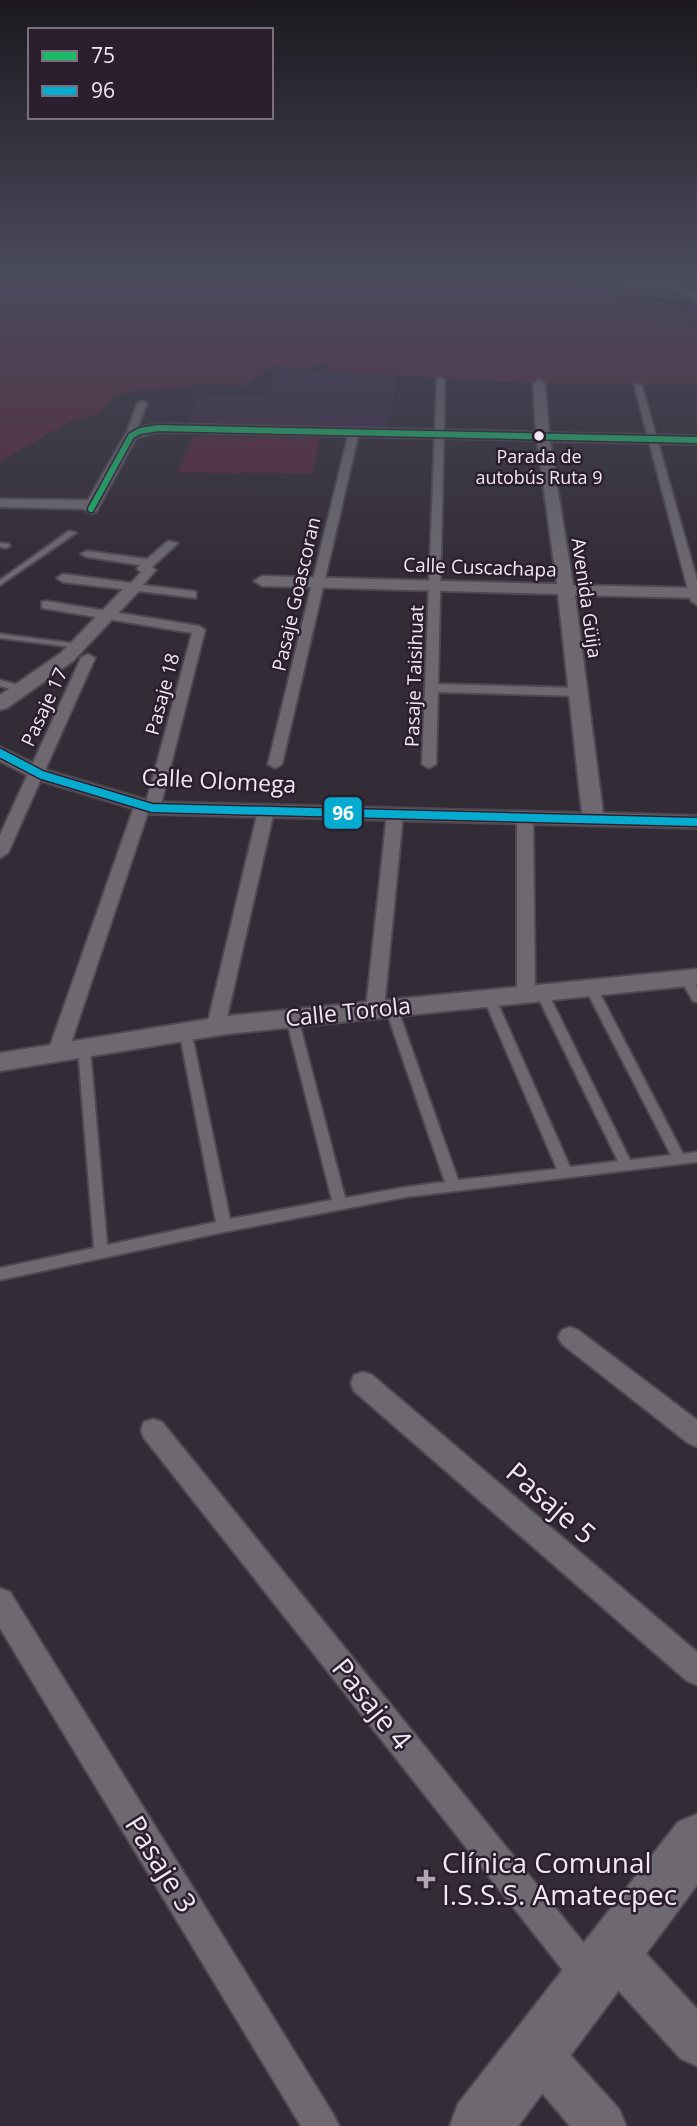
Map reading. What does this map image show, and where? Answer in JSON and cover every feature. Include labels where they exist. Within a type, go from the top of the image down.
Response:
[{"type":"street","name":"Pasaje Taisihuat","points":[[429,764],[442,380]]},
{"type":"street","name":"Avenida Güija","points":[[539,384],[543,437],[566,590],[593,818]]},
{"type":"street","points":[[637,386],[696,596]]},
{"type":"street","points":[[125,446],[142,404]]},
{"type":"street","points":[[0,503],[92,507],[131,436],[140,431],[158,428],[697,440]]},
{"type":"street","name":"Pasaje Goascoran","points":[[275,764],[354,432]]},
{"type":"street","points":[[0,704],[84,652],[109,614],[150,570],[143,569],[172,543]]},
{"type":"street","points":[[87,554],[150,562]]},
{"type":"street","points":[[63,578],[192,595]]},
{"type":"street","name":"Calle Cuscachapa","points":[[262,581],[696,596]]},
{"type":"street","points":[[46,605],[109,614]]},
{"type":"street","name":"Pasaje 18","points":[[58,1052],[147,807],[199,630],[109,614]]},
{"type":"street","name":"Pasaje 17","points":[[1,848],[84,652]]},
{"type":"street","points":[[431,688],[578,692]]},
{"type":"street","name":"Calle Olomega","points":[[0,753],[35,772],[147,807],[697,822]]},
{"type":"street","points":[[216,1026],[266,811]]},
{"type":"street","points":[[383,1008],[395,814]]},
{"type":"street","points":[[525,816],[534,992]]},
{"type":"street","name":"Calle Torola","points":[[0,1062],[216,1026],[590,986],[693,984]]},
{"type":"street","points":[[570,1337],[697,1435]]},
{"type":"street","name":"Pasaje 5","points":[[363,1383],[697,1671]]},
{"type":"street","name":"Pasaje 4","points":[[153,1430],[602,1964]]},
{"type":"street","name":"Pasaje 3","points":[[0,1602],[321,2126]]},
{"type":"street","points":[[480,2126],[697,1841]]},
{"type":"street","points":[[602,1964],[697,2043]]},
{"type":"street","points":[[537,2052],[602,2126]]},
{"type":"lane","points":[[0,583],[72,533]]},
{"type":"lane","points":[[0,636],[84,652]]},
{"type":"lane","points":[[0,683],[22,689]]},
{"type":"lane","points":[[590,986],[679,1158]]},
{"type":"lane","points":[[534,992],[626,1165]]},
{"type":"lane","points":[[489,997],[566,1173]]},
{"type":"lane","points":[[383,1008],[453,1186]]},
{"type":"lane","points":[[292,1018],[340,1204]]},
{"type":"lane","points":[[185,1031],[224,1226]]},
{"type":"lane","points":[[84,1048],[101,1253]]},
{"type":"lane","points":[[0,1274],[340,1204],[453,1186],[697,1157]]},
{"type":"shaded area","points":[[0,375],[260,375],[247,385],[201,384],[122,393],[108,401],[102,411],[71,421],[0,461]]},
{"type":"shaded area","points":[[275,375],[397,375],[389,427],[189,422],[198,395],[268,397]]},
{"type":"shaded area","points":[[394,375],[697,375],[697,384],[539,384]]},
{"type":"shaded area","points":[[194,436],[320,438],[312,474],[178,472]]},
{"type":"transit line","name":"75","points":[[91,509],[131,436],[140,431],[158,428],[697,440]]},
{"type":"transit line","name":"96","points":[[0,753],[42,775],[152,808],[697,822]]},
{"type":"place","name":"Parada de autobús Ruta 9","points":[[539,436]]},
{"type":"place","name":"Clínica Comunal I.S.S.S. Amatecpec","points":[[426,1879]]}]
